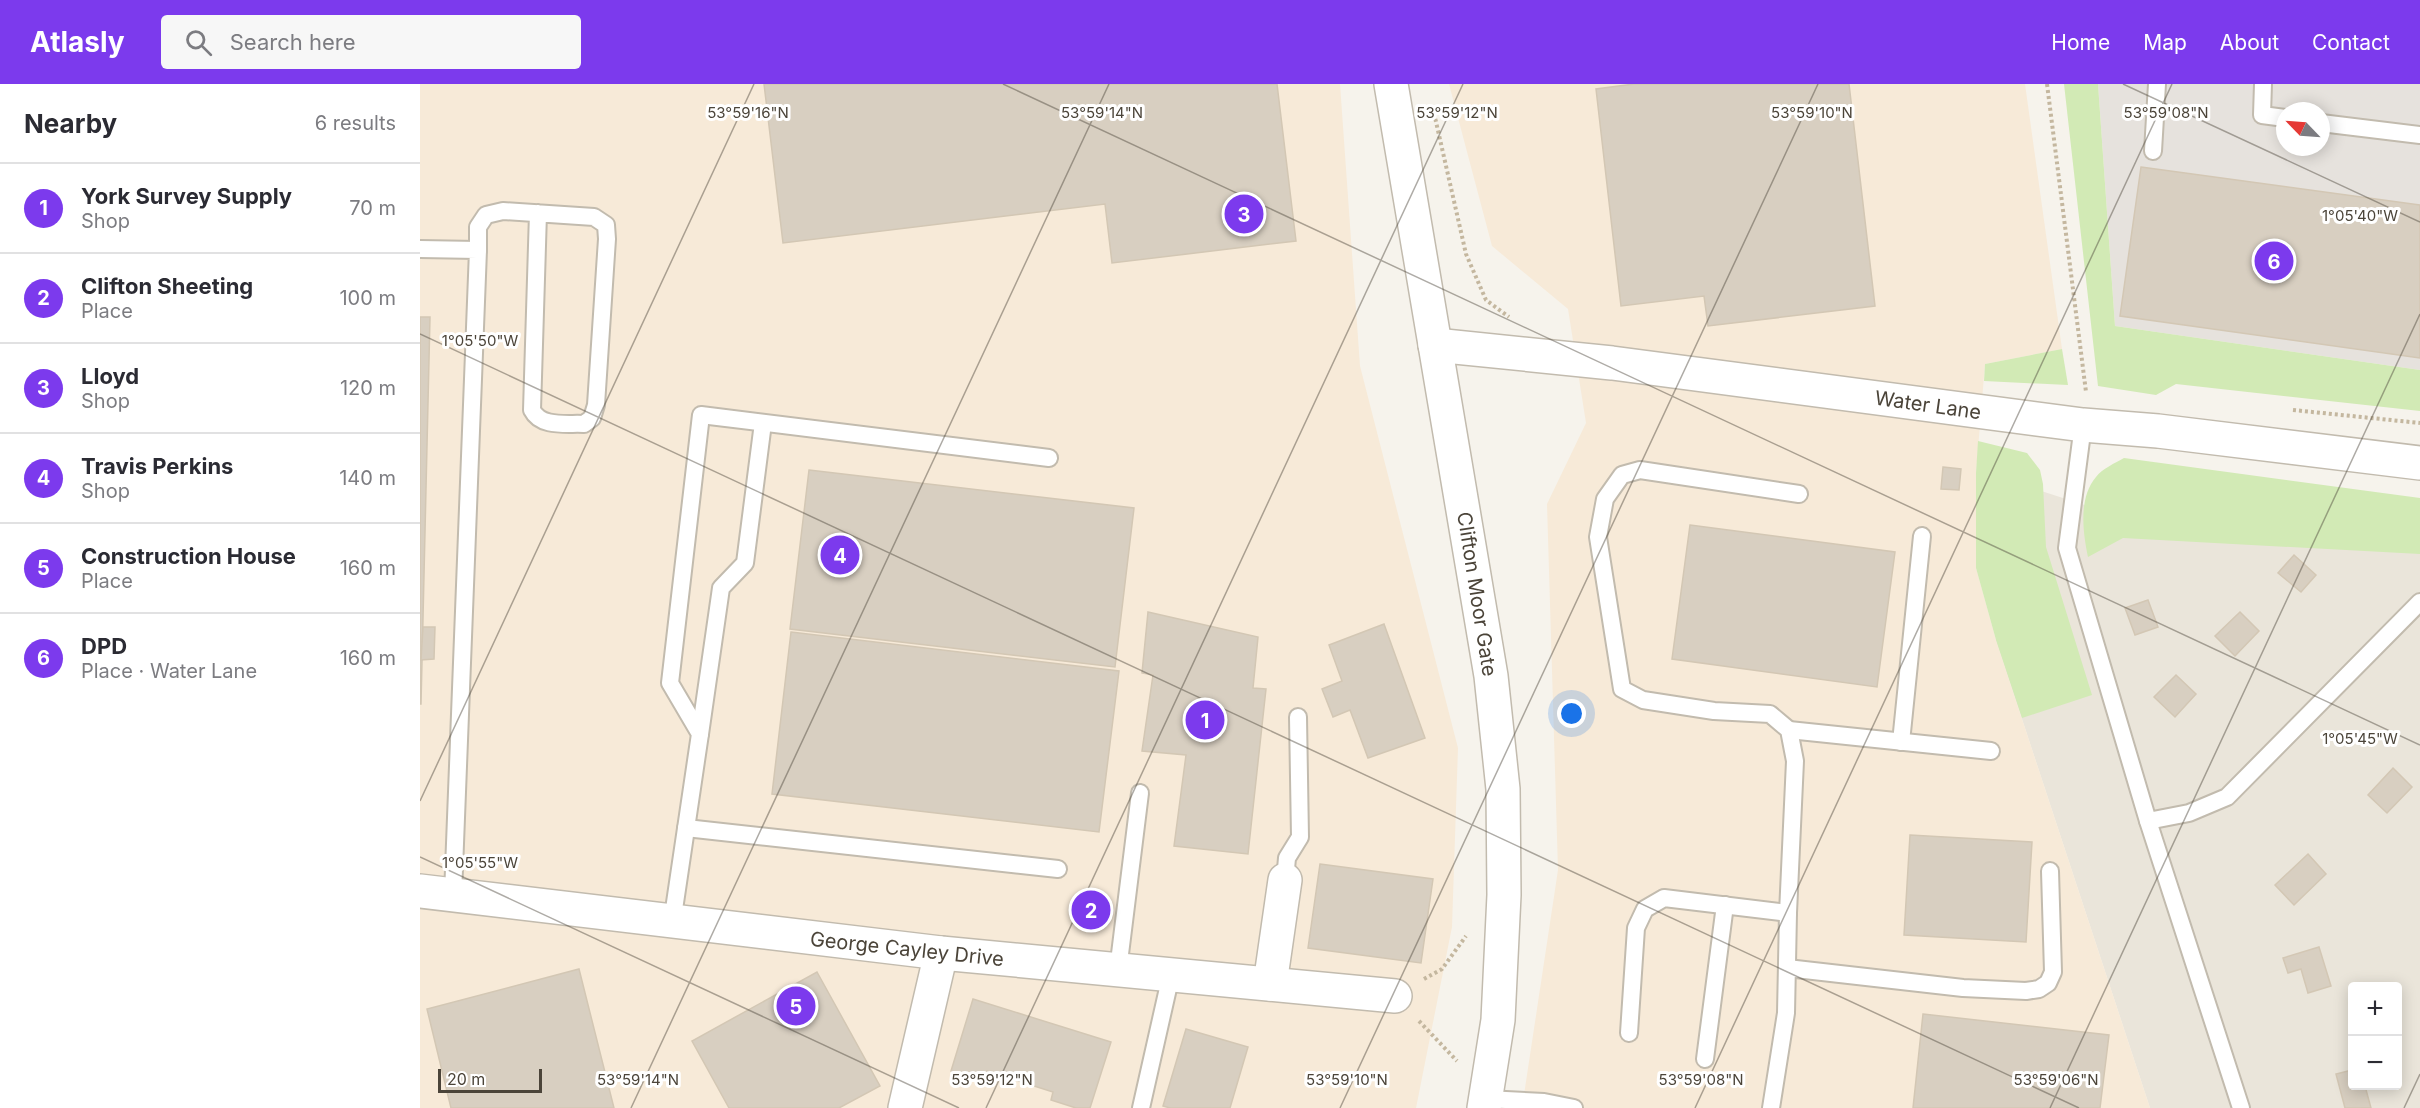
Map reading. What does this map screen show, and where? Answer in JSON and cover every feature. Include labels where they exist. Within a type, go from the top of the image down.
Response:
[{"type":"street","name":"Clifton Moor Gate","points":[[1391,84],[1491,676],[1503,789],[1504,895],[1498,1020],[1485,1104]]},
{"type":"street","name":"Water Lane","points":[[1435,345],[1612,363],[2083,425],[2158,431],[2420,463]]},
{"type":"street","points":[[1270,984],[1285,880]]},
{"type":"street","name":"George Cayley Drive","points":[[420,891],[672,923],[941,953],[1395,996]]},
{"type":"street","points":[[905,1108],[941,953]]},
{"type":"lane","points":[[2153,151],[2157,84]]},
{"type":"lane","points":[[2263,84],[2262,115],[2276,117]]},
{"type":"lane","points":[[2330,124],[2420,135]]},
{"type":"lane","points":[[453,896],[478,227],[486,215],[503,211],[538,213],[594,217],[606,225],[607,240],[596,405],[592,418],[584,424],[546,423],[536,418],[532,410],[538,213]]},
{"type":"lane","points":[[420,249],[478,250]]},
{"type":"lane","points":[[700,734],[670,683],[700,415],[1049,458]]},
{"type":"lane","points":[[672,923],[721,588],[745,563],[763,423]]},
{"type":"lane","points":[[2083,425],[2067,548],[2148,821],[2241,1108]]},
{"type":"lane","points":[[1799,494],[1640,470],[1622,475],[1605,499],[1598,537],[1622,688],[1643,700],[1714,711],[1770,714],[1789,730],[1991,751]]},
{"type":"lane","points":[[1901,742],[1922,536]]},
{"type":"lane","points":[[2148,821],[2188,813],[2227,797],[2420,602]]},
{"type":"lane","points":[[1285,880],[1287,858],[1300,837],[1298,717]]},
{"type":"lane","points":[[1771,1108],[1786,1013],[1795,761],[1789,730]]},
{"type":"lane","points":[[1118,970],[1140,794]]},
{"type":"lane","points":[[686,828],[1058,869]]},
{"type":"lane","points":[[1788,968],[1963,988],[2026,992],[2039,989],[2048,983],[2054,972],[2050,872]]},
{"type":"lane","points":[[1629,1033],[1636,928],[1645,909],[1664,898],[1788,913]]},
{"type":"lane","points":[[1705,1059],[1725,905]]},
{"type":"lane","points":[[1141,1108],[1171,975]]},
{"type":"lane","points":[[1485,1104],[1544,1102],[1574,1108]]},
{"type":"path","points":[[2047,84],[2087,401],[2083,425]]},
{"type":"path","points":[[1432,107],[1466,254],[1486,300],[1516,322]]},
{"type":"path","points":[[1457,1062],[1395,996],[1442,969],[1471,930]]},
{"type":"shaded area","points":[[420,84],[1340,84],[1360,366],[1458,748],[1452,927],[1416,1108],[420,1108]]},
{"type":"shaded area","points":[[1449,84],[2025,84],[2062,349],[1985,364],[1976,473],[1976,568],[1996,640],[2150,1108],[1522,1108],[1558,870],[1547,504],[1586,423],[1568,309],[1492,246]]},
{"type":"shaded area","points":[[2098,84],[2420,84],[2420,370],[2115,326]]},
{"type":"shaded area","points":[[2010,481],[2097,509],[2420,551],[2420,1108],[2150,1108],[1996,640]]},
{"type":"green space","points":[[2064,84],[2098,84],[2115,326],[2420,370],[2420,411],[2176,384],[2156,395],[2098,386]]},
{"type":"green space","points":[[2062,349],[2068,385],[1984,381],[1985,364]]},
{"type":"green space","points":[[1978,441],[2027,453],[2040,470],[2043,484],[2046,547],[2092,695],[2022,718],[1996,640],[1976,568]]},
{"type":"green space","points":[[2124,458],[2420,498],[2420,554],[2123,538],[2088,557],[2083,516],[2086,495],[2090,485],[2099,474]]},
{"type":"building","points":[[764,84],[1277,84],[1296,241],[1112,263],[1105,204],[783,243]]},
{"type":"building","points":[[1634,84],[1849,84],[1875,306],[1708,326],[1704,296],[1621,306],[1596,89]]},
{"type":"building","points":[[2141,167],[2420,205],[2420,358],[2120,316]]},
{"type":"building","points":[[420,317],[430,317],[421,704],[420,704]]},
{"type":"building","points":[[1943,467],[1961,469],[1959,490],[1941,489]]},
{"type":"building","points":[[809,470],[1134,508],[1115,667],[790,629]]},
{"type":"building","points":[[1690,525],[1895,552],[1877,687],[1672,659]]},
{"type":"building","points":[[2294,555],[2316,575],[2301,592],[2278,573]]},
{"type":"building","points":[[2148,600],[2158,627],[2135,635],[2125,608]]},
{"type":"building","points":[[1148,612],[1258,637],[1253,688],[1266,689],[1248,854],[1174,846],[1186,755],[1142,751],[1153,675],[1142,673]]},
{"type":"building","points":[[2240,612],[2259,631],[2235,656],[2215,636]]},
{"type":"building","points":[[1384,624],[1425,738],[1368,758],[1350,710],[1333,717],[1322,689],[1342,681],[1329,645]]},
{"type":"building","points":[[423,627],[435,627],[434,659],[421,660]]},
{"type":"building","points":[[791,632],[1119,671],[1099,832],[772,794]]},
{"type":"building","points":[[2176,675],[2196,694],[2175,717],[2154,697]]},
{"type":"building","points":[[2393,768],[2412,787],[2387,813],[2368,795]]},
{"type":"building","points":[[1910,835],[2032,842],[2026,942],[1904,935]]},
{"type":"building","points":[[2308,854],[2326,874],[2294,905],[2275,885]]},
{"type":"building","points":[[1320,864],[1433,879],[1421,963],[1308,948]]},
{"type":"building","points":[[1082,894],[1103,896],[1099,926],[1079,924]]},
{"type":"building","points":[[2319,947],[2331,986],[2308,993],[2301,969],[2288,973],[2283,958]]},
{"type":"building","points":[[579,969],[614,1108],[451,1108],[427,1009]]},
{"type":"building","points":[[817,972],[880,1086],[839,1108],[729,1108],[692,1041]]},
{"type":"building","points":[[973,999],[1111,1042],[1090,1108],[1076,1108],[1051,1100],[1053,1092],[987,1071],[984,1081],[951,1071]]},
{"type":"building","points":[[1923,1014],[2109,1035],[2100,1108],[1913,1108]]},
{"type":"building","points":[[1186,1029],[1248,1047],[1230,1108],[1163,1106]]},
{"type":"building","points":[[2348,1071],[2348,1090],[2366,1090],[2371,1108],[2345,1108],[2336,1074]]},
{"type":"place","name":"Lloyd","points":[[1244,214]]},
{"type":"place","name":"DPD","points":[[2274,261]]},
{"type":"place","name":"Travis Perkins","points":[[840,555]]},
{"type":"place","name":"York Survey Supply","points":[[1205,720]]},
{"type":"place","name":"Clifton Sheeting","points":[[1091,910]]},
{"type":"place","name":"Construction House","points":[[796,1006]]}]
